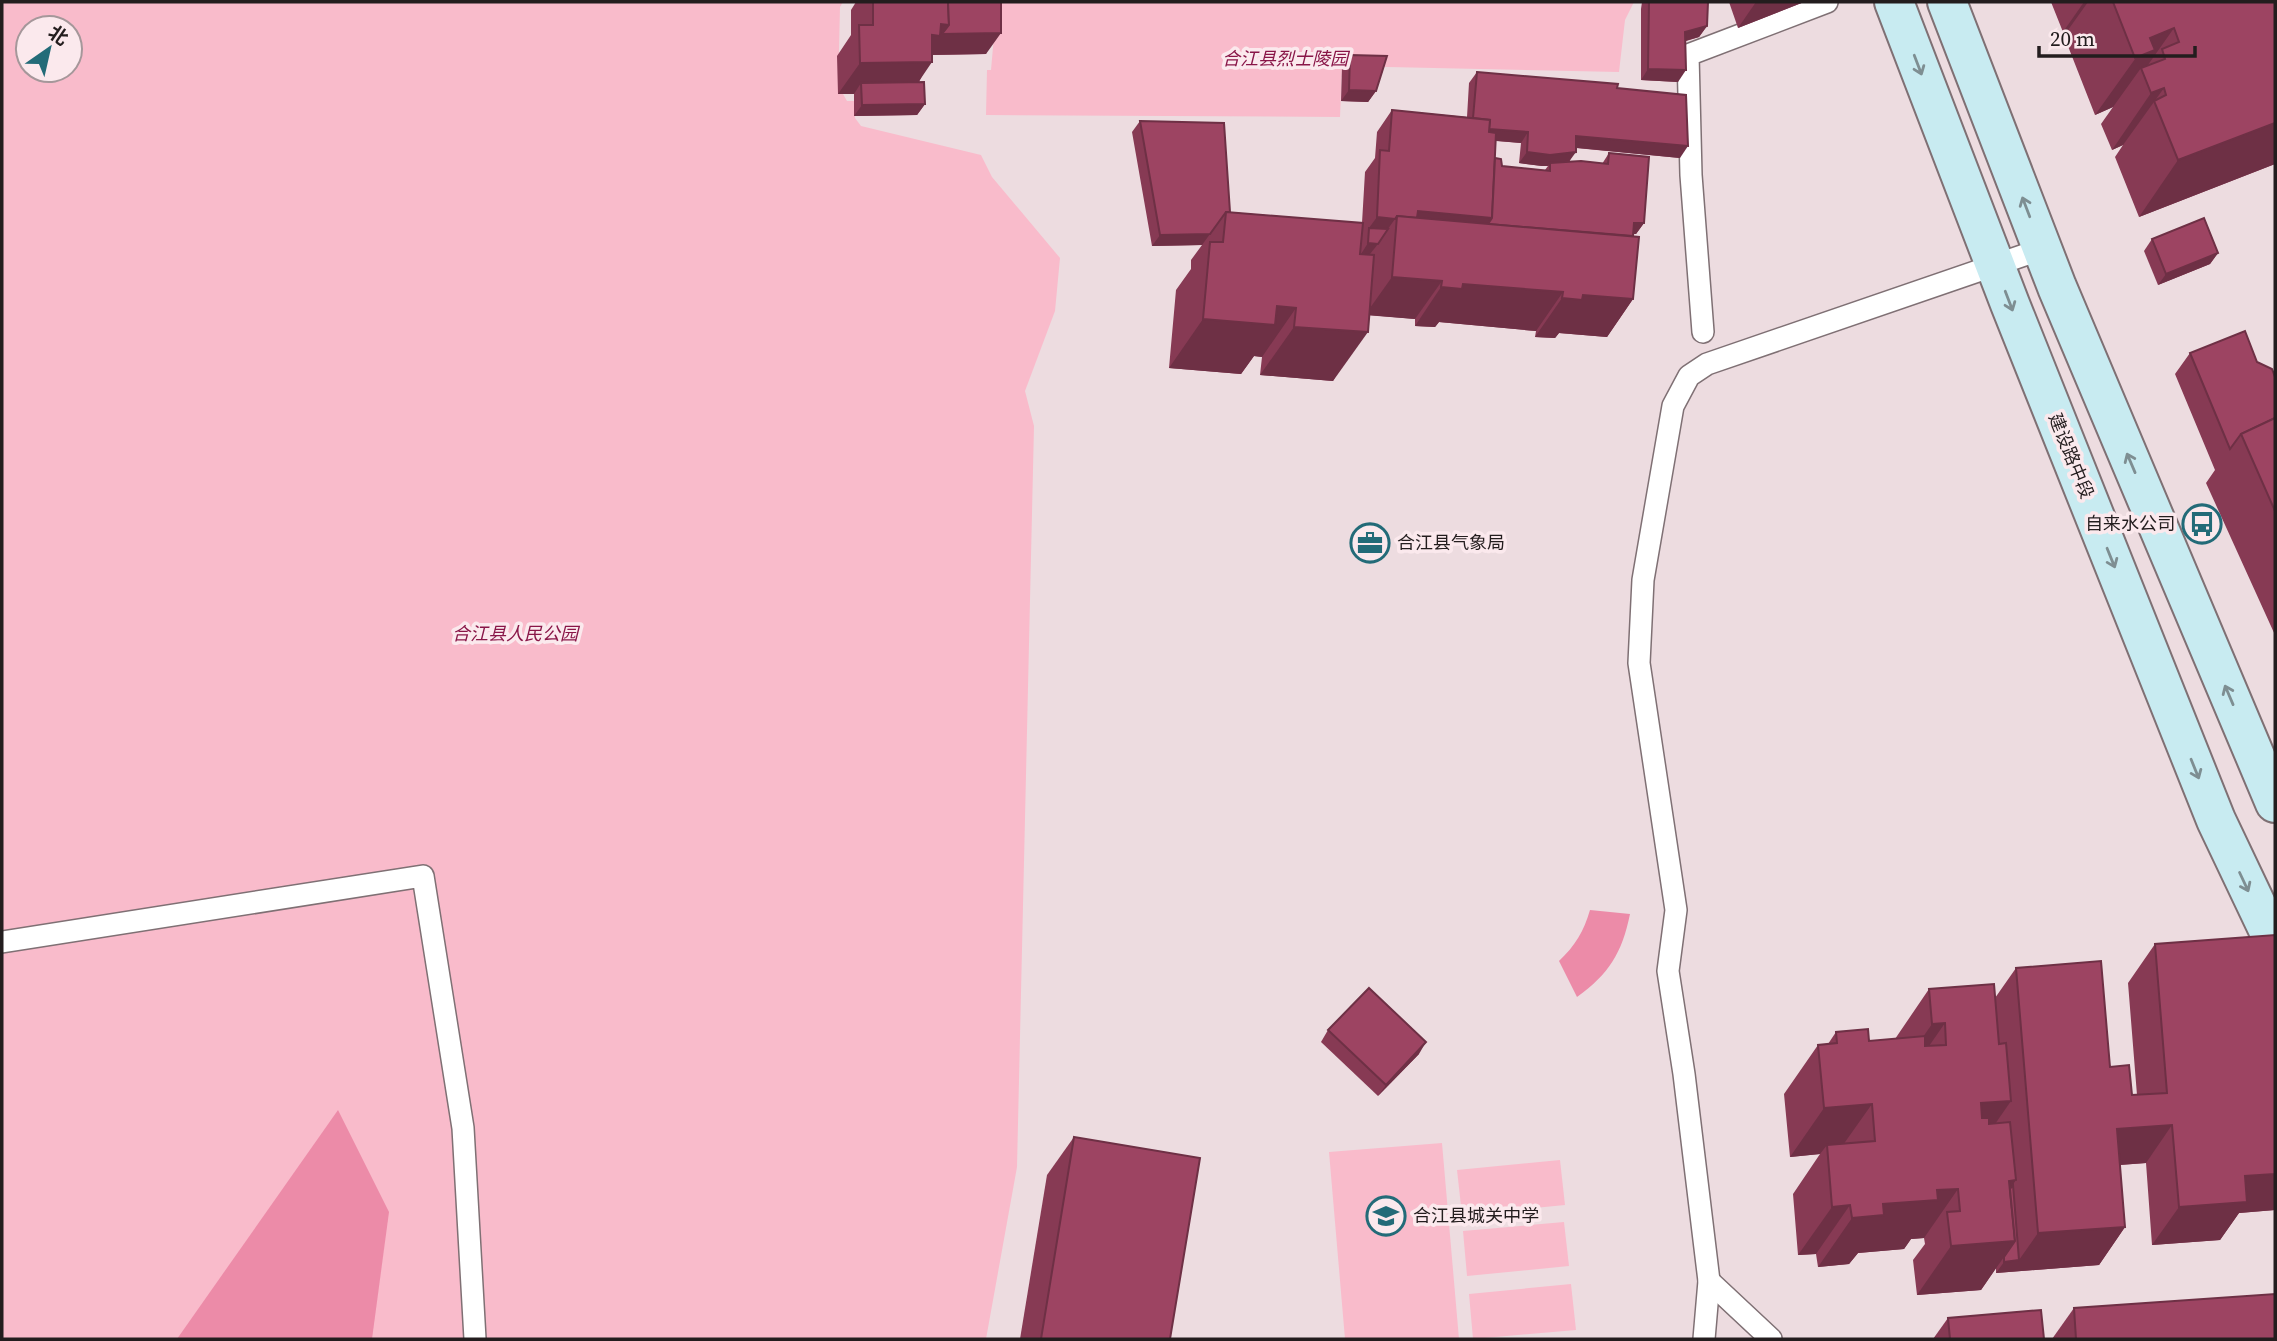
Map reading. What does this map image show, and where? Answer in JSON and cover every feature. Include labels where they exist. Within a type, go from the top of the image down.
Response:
[{"type":"main road","name":"建设路中段","points":[[1894,2],[1995,265],[2216,820],[2275,944]]},
{"type":"main road","points":[[1947,2],[2042,249],[2275,803]]},
{"type":"lane","points":[[1703,332],[1691,175],[1688,55],[1827,2]]},
{"type":"lane","points":[[1704,1339],[1709,1282],[1684,1074],[1668,971],[1676,911],[1639,663],[1643,580],[1673,407],[1689,376],[1707,364],[2042,249]]},
{"type":"lane","points":[[2,942],[423,876],[463,1128],[475,1339]]},
{"type":"lane","points":[[1709,1282],[1771,1339]]},
{"type":"green space","name":"合江县人民公园","points":[[2,2],[843,2],[840,7],[838,93],[843,94],[847,101],[854,101],[855,118],[861,126],[981,155],[992,177],[1060,258],[1055,311],[1025,391],[1034,426],[1017,1167],[986,1339],[2,1339]]},
{"type":"green space","name":"合江县烈士陵园","points":[[997,2],[1634,2],[1625,20],[1619,72],[1342,66],[1340,117],[986,115],[987,70],[991,70]]},
{"type":"green space","points":[[1442,1143],[1459,1339],[1345,1339],[1329,1152]]},
{"type":"green space","points":[[1560,1160],[1565,1205],[1462,1215],[1457,1170]]},
{"type":"green space","points":[[1564,1222],[1569,1266],[1467,1276],[1463,1231]]},
{"type":"green space","points":[[1571,1284],[1576,1330],[1473,1339],[1469,1294]]},
{"type":"shaded area","points":[[1590,910],[1630,914],[1623,940],[1612,962],[1598,980],[1577,997],[1559,961],[1578,938]]},
{"type":"shaded area","points":[[338,1110],[389,1212],[372,1339],[177,1339]]},
{"type":"building","points":[[873,2],[948,2],[949,25],[941,24],[940,36],[932,35],[932,62],[860,63],[859,25],[873,25]]},
{"type":"building","points":[[948,2],[1001,2],[1001,33],[942,34],[949,25]]},
{"type":"building","points":[[1649,2],[1708,2],[1707,26],[1685,32],[1686,70],[1648,69]]},
{"type":"building","points":[[2113,2],[2275,2],[2275,123],[2178,160],[2154,101],[2166,95],[2164,88],[2151,93],[2141,68],[2165,59],[2162,49],[2179,42],[2174,28],[2150,38],[2155,50],[2135,58]]},
{"type":"building","points":[[1350,55],[1387,56],[1376,91],[1349,90]]},
{"type":"building","points":[[1477,72],[1618,84],[1617,88],[1686,95],[1688,146],[1576,136],[1576,152],[1550,155],[1527,152],[1528,132],[1489,129],[1490,120],[1473,118]]},
{"type":"building","points":[[924,82],[925,104],[862,105],[861,83]]},
{"type":"building","points":[[1392,110],[1490,120],[1489,132],[1496,133],[1492,218],[1418,211],[1417,218],[1377,217],[1380,150],[1389,151]]},
{"type":"building","points":[[1140,121],[1224,123],[1230,212],[1226,212],[1210,234],[1160,235]]},
{"type":"building","points":[[1609,153],[1649,157],[1644,223],[1634,223],[1633,236],[1488,224],[1492,218],[1495,158],[1501,159],[1502,166],[1550,171],[1550,163],[1581,161],[1608,164]]},
{"type":"building","points":[[1226,212],[1363,223],[1360,254],[1374,255],[1368,332],[1294,327],[1296,308],[1277,306],[1275,325],[1203,319],[1210,242],[1223,242]]},
{"type":"building","points":[[1397,216],[1639,237],[1633,299],[1583,295],[1582,300],[1562,298],[1563,292],[1463,284],[1462,289],[1441,287],[1442,281],[1392,277]]},
{"type":"building","points":[[2204,218],[2218,253],[2166,274],[2152,239]]},
{"type":"building","points":[[1369,228],[1388,229],[1378,244],[1368,243]]},
{"type":"building","points":[[2245,331],[2257,362],[2272,369],[2275,377],[2275,418],[2241,434],[2230,449],[2190,353]]},
{"type":"building","points":[[2275,418],[2275,511],[2241,434]]},
{"type":"building","points":[[2275,935],[2275,1174],[2245,1176],[2247,1202],[2179,1207],[2172,1125],[2117,1129],[2125,1227],[2038,1233],[2016,968],[2101,961],[2110,1067],[2129,1065],[2132,1095],[2167,1093],[2155,944]]},
{"type":"building","points":[[1994,984],[1999,1044],[2006,1043],[2011,1101],[1981,1103],[1982,1118],[1989,1118],[1989,1124],[2010,1122],[2016,1180],[2009,1181],[2015,1241],[1951,1246],[1947,1212],[1960,1211],[1958,1189],[1937,1190],[1938,1200],[1883,1204],[1884,1215],[1852,1218],[1850,1205],[1832,1207],[1827,1145],[1875,1141],[1872,1104],[1824,1108],[1818,1045],[1837,1043],[1836,1032],[1868,1029],[1869,1041],[1925,1036],[1925,1046],[1946,1045],[1945,1023],[1932,1024],[1929,989]]},
{"type":"building","points":[[1369,988],[1426,1042],[1386,1085],[1328,1030]]},
{"type":"building","points":[[1074,1137],[1200,1158],[1170,1339],[1041,1339]]},
{"type":"building","points":[[2013,1185],[2019,1260],[2004,1262],[2004,1257],[2015,1241],[2010,1189]]},
{"type":"building","points":[[2275,1294],[2275,1339],[2076,1339],[2074,1308]]},
{"type":"building","points":[[2041,1310],[2044,1339],[1950,1339],[1948,1318]]},
{"type":"place","name":"自来水公司","points":[[2202,524]]},
{"type":"place","name":"合江县气象局","points":[[1370,543]]},
{"type":"place","name":"合江县城关中学","points":[[1386,1216]]}]
